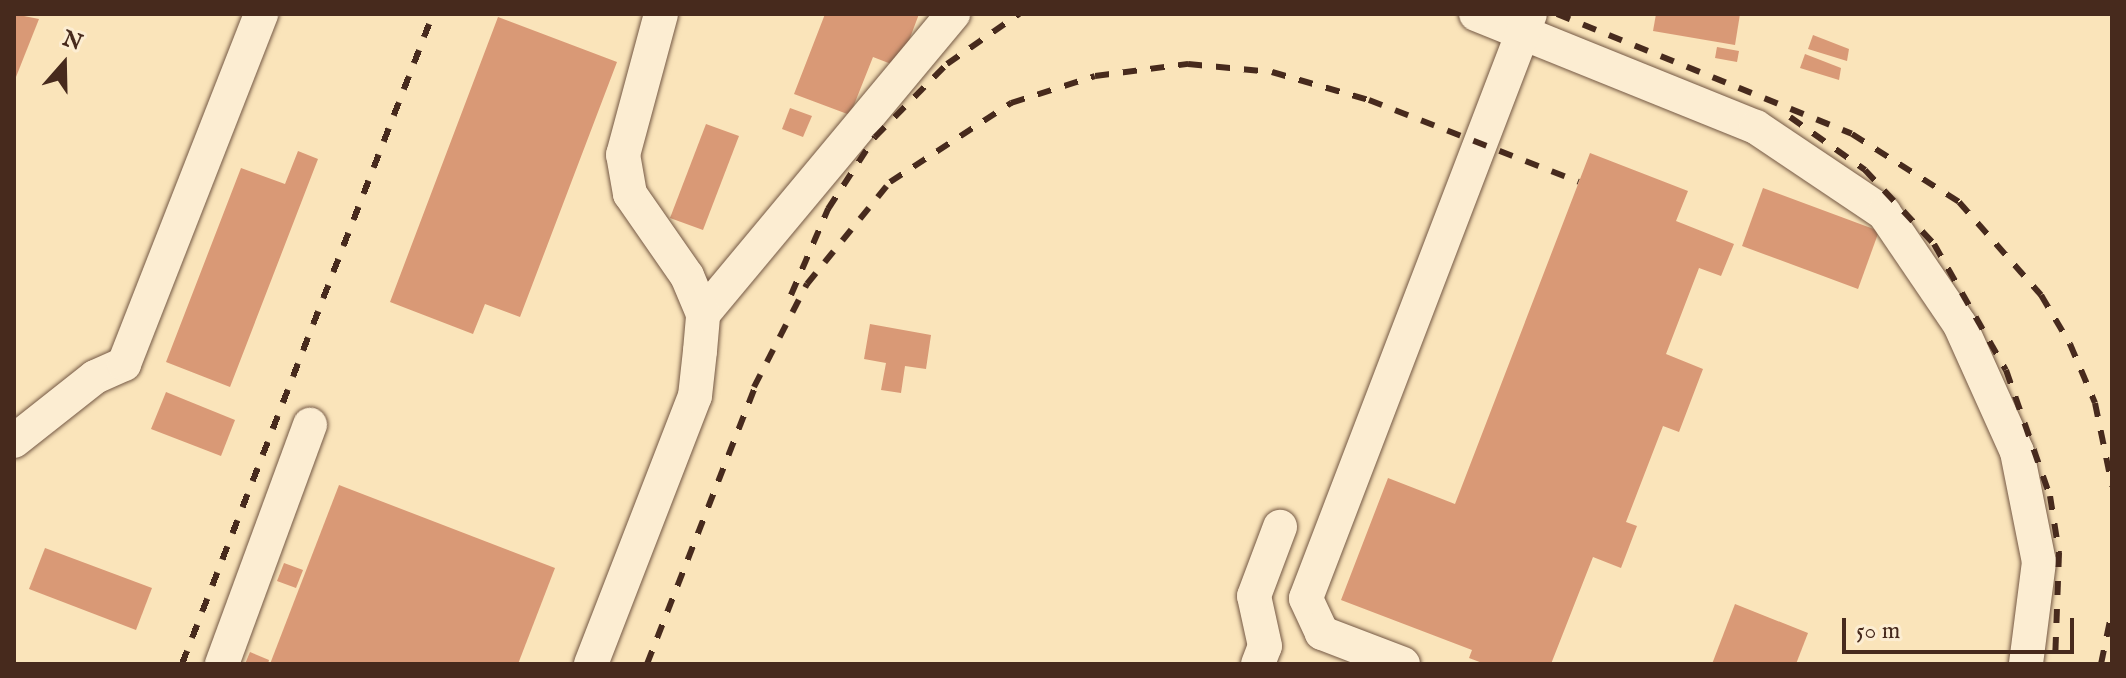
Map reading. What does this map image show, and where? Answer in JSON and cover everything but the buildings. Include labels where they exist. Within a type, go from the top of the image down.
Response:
[{"type":"lane","points":[[14,441],[95,377],[124,364],[261,14]]},
{"type":"lane","points":[[591,664],[695,396],[703,314],[687,276],[630,194],[623,155],[661,14]]},
{"type":"lane","points":[[703,314],[953,14]]},
{"type":"lane","points":[[1476,14],[1527,24],[1756,127],[1884,213],[1960,325],[2017,452],[2039,562],[2026,664]]},
{"type":"lane","points":[[1403,664],[1322,633],[1306,598],[1527,24]]},
{"type":"lane","points":[[222,664],[310,425]]},
{"type":"lane","points":[[1258,664],[1265,646],[1254,596],[1280,527]]},
{"type":"railway","points":[[182,664],[433,14]]},
{"type":"railway","points":[[791,295],[828,209],[875,137],[947,64],[1019,14]]},
{"type":"railway","points":[[1557,14],[1852,134],[1959,202],[2041,295],[2070,344],[2095,403],[2112,486]]},
{"type":"railway","points":[[754,387],[807,284],[890,182],[1011,103],[1095,76],[1188,64],[1272,72],[1369,100],[1579,182]]},
{"type":"railway","points":[[1790,117],[1865,170],[1934,244],[2006,370],[2050,496],[2059,553],[2055,664]]},
{"type":"railway","points":[[647,664],[759,377]]},
{"type":"railway","points":[[2101,664],[2112,611]]}]
